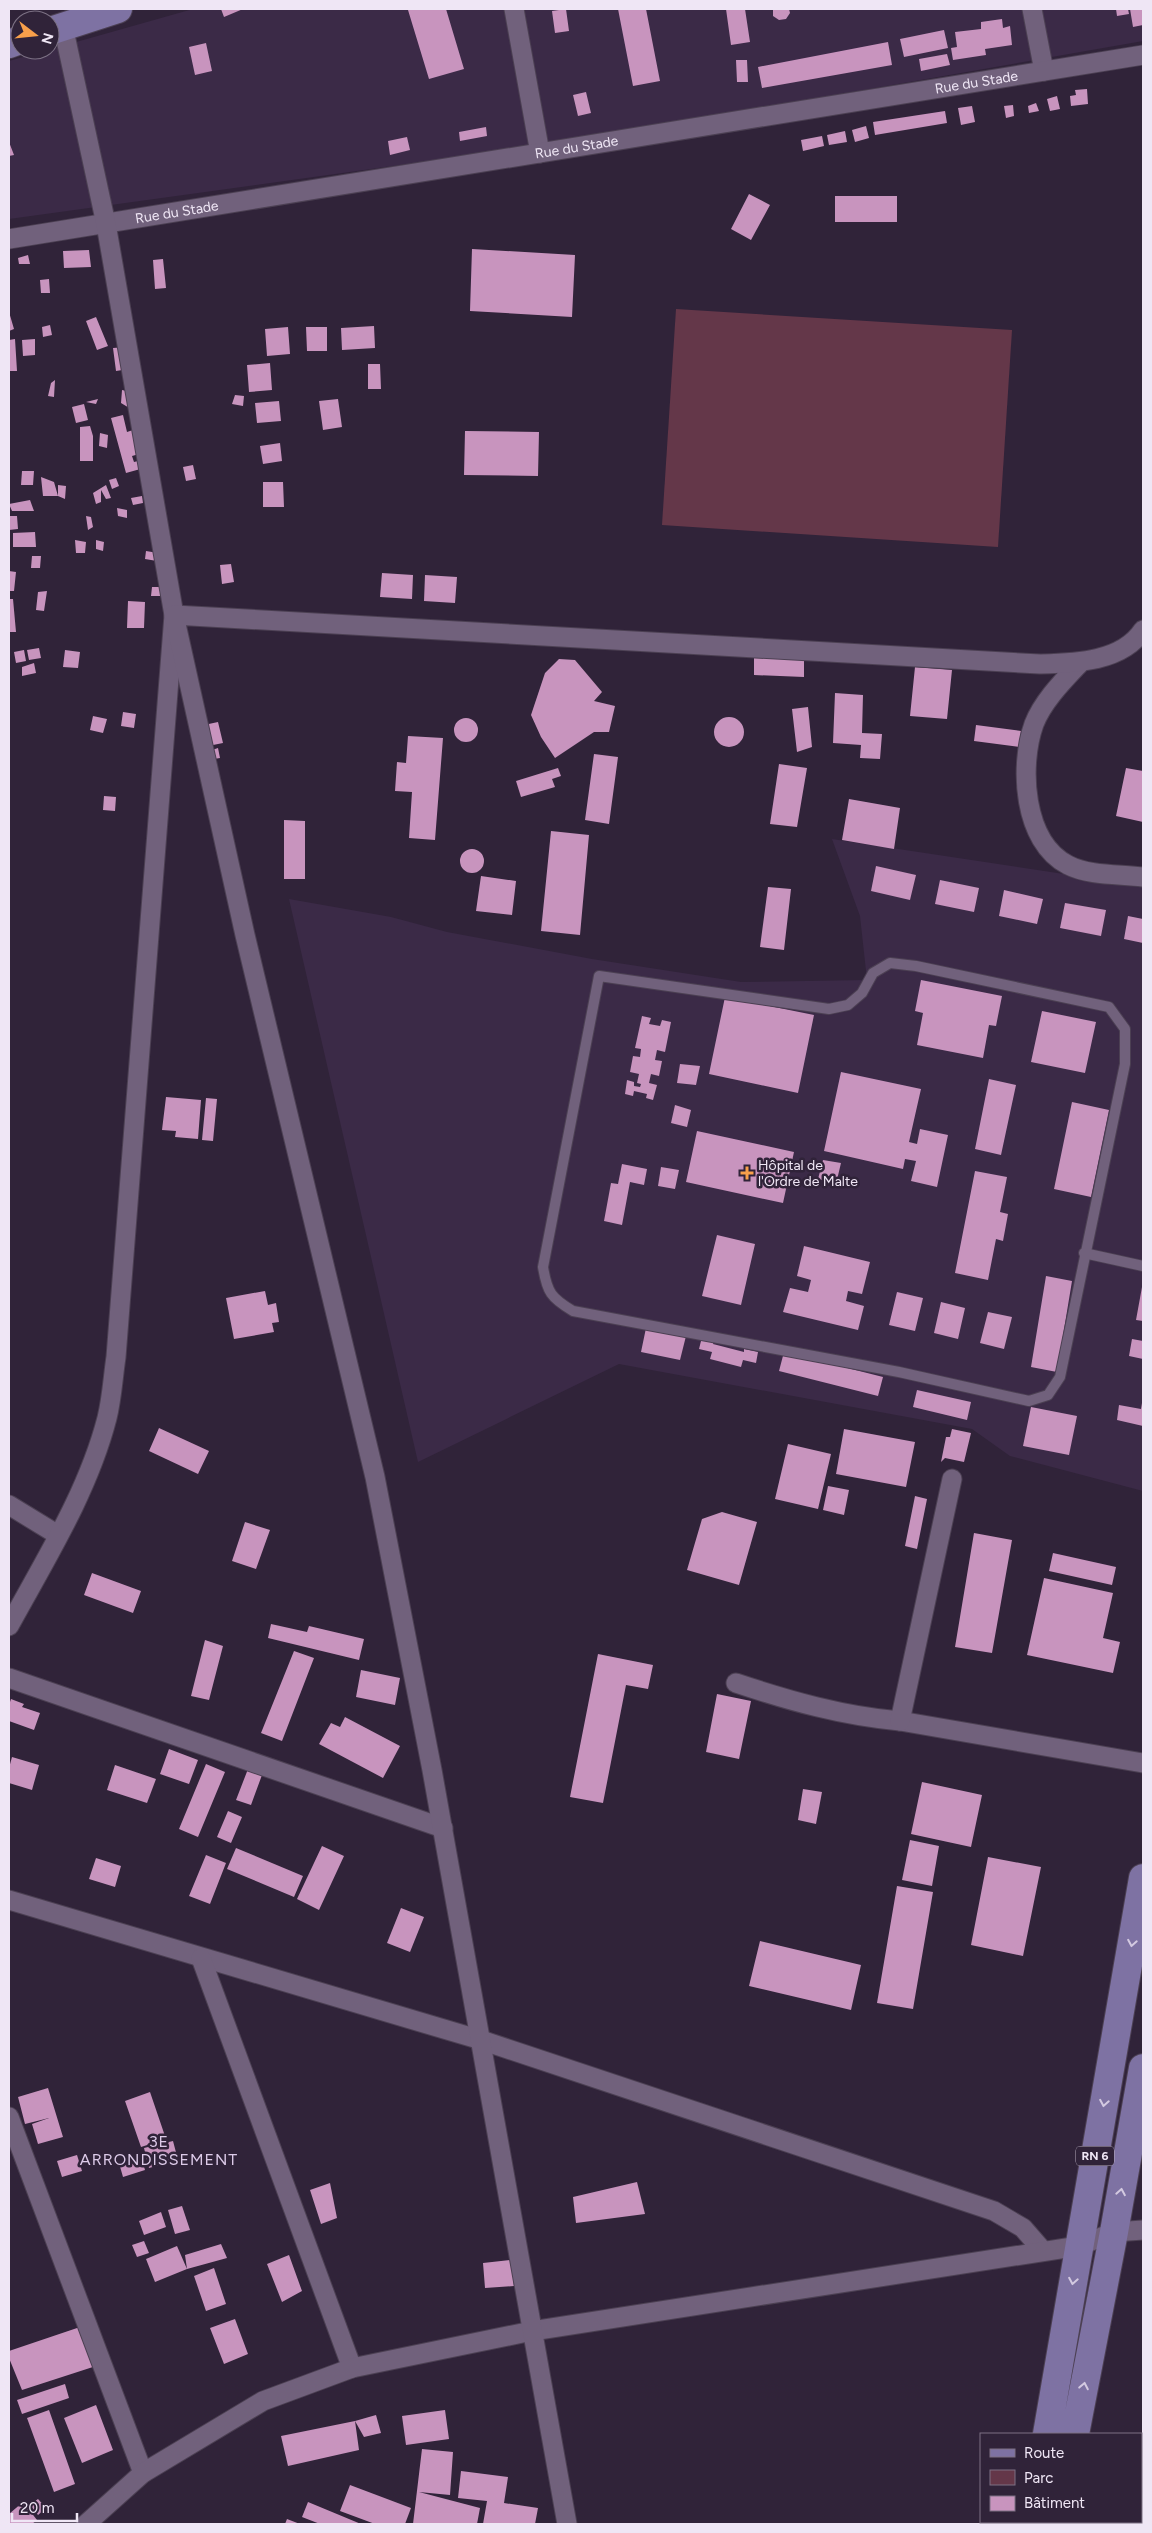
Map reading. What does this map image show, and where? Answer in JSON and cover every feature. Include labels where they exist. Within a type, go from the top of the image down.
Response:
[{"type":"main road","points":[[60,28],[118,9]]},
{"type":"main road","name":"RN 6","points":[[1047,2433],[1143,1878]]},
{"type":"main road","name":"RN 6","points":[[1075,2433],[1143,2068]]},
{"type":"street","points":[[514,9],[540,153]]},
{"type":"street","points":[[1032,9],[1044,71]]},
{"type":"street","points":[[60,41],[106,224],[174,615],[245,936],[375,1477],[482,2040],[567,2524]]},
{"type":"street","name":"Rue du Stade","points":[[9,239],[1143,56]]},
{"type":"street","points":[[174,615],[1040,664],[1080,663],[1121,650],[1136,640],[1143,630]]},
{"type":"street","points":[[9,1626],[58,1535],[91,1468],[108,1417],[116,1357],[174,615]]},
{"type":"street","points":[[1080,663],[1052,694],[1035,723],[1027,752],[1026,791],[1036,828],[1050,853],[1069,866],[1096,872],[1143,877]]},
{"type":"street","points":[[900,1721],[952,1479]]},
{"type":"street","points":[[9,1505],[58,1535]]},
{"type":"street","points":[[9,1678],[443,1828]]},
{"type":"street","points":[[736,1682],[830,1711],[865,1718],[900,1721],[1143,1763]]},
{"type":"street","points":[[9,1900],[482,2040],[994,2211],[1023,2228],[1043,2251]]},
{"type":"street","points":[[200,1958],[352,2368]]},
{"type":"street","points":[[9,2117],[143,2473]]},
{"type":"street","points":[[86,2524],[143,2473],[263,2401],[352,2368],[532,2331],[1079,2246],[1114,2232],[1143,2230]]},
{"type":"lane","points":[[890,963],[916,966],[1109,1006],[1125,1029],[1125,1064],[1084,1254],[1060,1377],[1048,1395],[1029,1401],[899,1372],[573,1311],[559,1303],[546,1288],[543,1267],[599,976],[829,1009],[848,1005],[862,994],[874,973],[890,963]]},
{"type":"lane","points":[[1084,1254],[1143,1266]]},
{"type":"shaded area","points":[[193,9],[1143,9],[1143,41],[567,142],[9,219],[9,61],[60,60],[60,47]]},
{"type":"shaded area","name":"Hôpital de l'Ordre de Malte","points":[[832,839],[1143,886],[1143,1491],[1010,1456],[972,1429],[619,1364],[418,1462],[289,899],[391,917],[447,932],[592,959],[741,982],[867,980],[860,916]]},
{"type":"green space","points":[[676,309],[1012,330],[998,547],[662,525]]},
{"type":"building","points":[[221,9],[243,9],[224,17]]},
{"type":"building","points":[[446,9],[464,69],[429,79],[408,10]]},
{"type":"building","points":[[566,9],[569,31],[555,33],[552,11]]},
{"type":"building","points":[[618,9],[646,9],[660,81],[633,86]]},
{"type":"building","points":[[726,9],[745,9],[750,42],[731,45]]},
{"type":"building","points":[[773,9],[789,9],[790,13],[786,19],[779,20],[773,16]]},
{"type":"building","points":[[1116,9],[1128,9],[1129,14],[1117,16]]},
{"type":"building","points":[[1130,9],[1143,9],[1143,25],[1133,27]]},
{"type":"building","points":[[1002,19],[1003,28],[1010,26],[1012,45],[985,49],[986,55],[953,60],[951,48],[957,47],[955,32],[981,29],[981,22]]},
{"type":"building","points":[[944,30],[948,48],[904,57],[900,39]]},
{"type":"building","points":[[888,42],[892,65],[762,88],[758,67]]},
{"type":"building","points":[[206,43],[212,71],[195,75],[189,47]]},
{"type":"building","points":[[947,54],[950,65],[921,71],[919,59]]},
{"type":"building","points":[[736,60],[747,60],[748,82],[737,82]]},
{"type":"building","points":[[1087,89],[1088,104],[1071,106],[1070,96],[1076,95],[1075,90]]},
{"type":"building","points":[[586,92],[591,113],[578,116],[573,95]]},
{"type":"building","points":[[1057,96],[1060,109],[1050,111],[1047,99]]},
{"type":"building","points":[[1036,103],[1039,111],[1029,113],[1028,106]]},
{"type":"building","points":[[1013,105],[1014,116],[1006,118],[1004,106]]},
{"type":"building","points":[[972,106],[975,122],[961,125],[958,108]]},
{"type":"building","points":[[945,111],[947,123],[875,135],[873,122]]},
{"type":"building","points":[[866,126],[869,138],[855,142],[852,130]]},
{"type":"building","points":[[486,127],[487,136],[460,141],[459,132]]},
{"type":"building","points":[[845,131],[847,142],[829,145],[827,135]]},
{"type":"building","points":[[822,136],[824,146],[803,151],[801,140]]},
{"type":"building","points":[[407,137],[410,150],[390,155],[388,141]]},
{"type":"building","points":[[9,142],[14,155],[9,156]]},
{"type":"building","points":[[749,194],[770,205],[751,240],[731,229]]},
{"type":"building","points":[[835,196],[897,196],[897,222],[835,222]]},
{"type":"building","points":[[472,249],[575,255],[572,317],[470,311]]},
{"type":"building","points":[[89,250],[91,267],[64,268],[63,251]]},
{"type":"building","points":[[28,255],[30,264],[19,264],[18,258]]},
{"type":"building","points":[[163,259],[166,288],[155,289],[153,260]]},
{"type":"building","points":[[49,279],[50,293],[41,293],[40,280]]},
{"type":"building","points":[[9,312],[14,329],[9,331]]},
{"type":"building","points":[[96,317],[108,346],[97,350],[86,321]]},
{"type":"building","points":[[50,325],[52,335],[43,337],[42,327]]},
{"type":"building","points":[[374,326],[375,348],[342,350],[341,328]]},
{"type":"building","points":[[288,327],[290,354],[267,356],[265,329]]},
{"type":"building","points":[[306,327],[327,327],[327,351],[307,351]]},
{"type":"building","points":[[15,339],[17,371],[9,371],[9,340]]},
{"type":"building","points":[[35,339],[35,355],[23,356],[22,340]]},
{"type":"building","points":[[126,347],[129,369],[116,371],[113,348]]},
{"type":"building","points":[[270,363],[272,390],[249,392],[247,365]]},
{"type":"building","points":[[368,364],[380,364],[381,389],[368,389]]},
{"type":"building","points":[[55,380],[54,397],[48,396],[51,383]]},
{"type":"building","points":[[122,390],[131,392],[131,409],[121,403]]},
{"type":"building","points":[[235,395],[244,396],[243,406],[232,404]]},
{"type":"building","points":[[98,399],[96,404],[86,402]]},
{"type":"building","points":[[338,399],[342,427],[323,430],[319,401]]},
{"type":"building","points":[[279,401],[281,421],[257,423],[255,403]]},
{"type":"building","points":[[84,404],[88,420],[76,423],[72,407]]},
{"type":"building","points":[[123,415],[127,432],[136,429],[143,453],[132,456],[134,462],[142,460],[144,468],[126,473],[111,418]]},
{"type":"building","points":[[90,426],[93,436],[93,461],[80,461],[80,427]]},
{"type":"building","points":[[465,431],[539,432],[538,476],[464,475]]},
{"type":"building","points":[[100,433],[108,435],[107,448],[99,446]]},
{"type":"building","points":[[280,443],[282,461],[263,464],[260,446]]},
{"type":"building","points":[[193,465],[196,479],[186,481],[183,467]]},
{"type":"building","points":[[22,471],[34,471],[33,485],[21,485]]},
{"type":"building","points":[[41,477],[54,482],[58,496],[43,496]]},
{"type":"building","points":[[116,478],[119,486],[112,489],[109,480]]},
{"type":"building","points":[[263,482],[283,482],[284,507],[263,507]]},
{"type":"building","points":[[58,485],[66,486],[65,499],[58,496]]},
{"type":"building","points":[[106,485],[111,498],[106,499],[101,490],[101,502],[96,504],[93,493]]},
{"type":"building","points":[[142,496],[143,503],[133,505],[131,498]]},
{"type":"building","points":[[30,500],[34,511],[12,511],[9,504]]},
{"type":"building","points":[[117,508],[127,510],[127,518],[118,516]]},
{"type":"building","points":[[9,516],[17,516],[18,529],[9,530]]},
{"type":"building","points":[[86,516],[91,517],[93,527],[88,530]]},
{"type":"building","points":[[35,532],[36,547],[13,547],[13,533]]},
{"type":"building","points":[[75,540],[86,542],[85,553],[76,553]]},
{"type":"building","points":[[96,540],[104,542],[103,551],[96,549]]},
{"type":"building","points":[[146,551],[158,553],[157,561],[145,559]]},
{"type":"building","points":[[32,556],[41,556],[40,568],[31,568]]},
{"type":"building","points":[[231,564],[234,582],[222,584],[220,565]]},
{"type":"building","points":[[9,571],[16,572],[14,591],[9,591]]},
{"type":"building","points":[[382,573],[413,575],[412,599],[380,597]]},
{"type":"building","points":[[425,575],[457,577],[455,603],[424,601]]},
{"type":"building","points":[[152,587],[164,587],[164,596],[151,596]]},
{"type":"building","points":[[47,591],[44,611],[36,610],[38,592]]},
{"type":"building","points":[[9,599],[13,599],[16,632],[9,632]]},
{"type":"building","points":[[128,601],[145,602],[144,628],[127,628]]},
{"type":"building","points":[[39,648],[41,658],[29,660],[27,650]]},
{"type":"building","points":[[24,650],[26,661],[16,663],[14,652]]},
{"type":"building","points":[[65,650],[80,652],[78,668],[63,667]]},
{"type":"building","points":[[754,652],[804,653],[804,677],[754,675]]},
{"type":"building","points":[[559,659],[575,660],[602,692],[594,701],[615,706],[609,732],[594,732],[555,758],[541,737],[531,715],[545,673]]},
{"type":"building","points":[[34,663],[36,673],[22,676],[22,667]]},
{"type":"building","points":[[915,667],[952,670],[947,719],[910,716]]},
{"type":"building","points":[[835,693],[863,695],[862,733],[882,734],[880,759],[860,758],[861,745],[833,743]]},
{"type":"building","points":[[808,707],[812,747],[797,752],[792,709]]},
{"type":"building","points":[[123,712],[136,714],[134,728],[121,726]]},
{"type":"building","points":[[93,716],[107,719],[103,733],[90,730]]},
{"type":"building","points":[[729,717],[740,721],[744,732],[740,743],[729,747],[718,743],[714,732],[718,721]]},
{"type":"building","points":[[466,718],[475,721],[478,730],[475,739],[466,742],[457,739],[454,730],[457,721]]},
{"type":"building","points":[[218,722],[223,743],[208,746],[204,725]]},
{"type":"building","points":[[976,725],[1021,731],[1019,747],[974,741]]},
{"type":"building","points":[[408,736],[443,738],[435,840],[409,838],[412,792],[395,791],[397,762],[406,763]]},
{"type":"building","points":[[218,748],[220,758],[214,759],[212,750]]},
{"type":"building","points":[[594,754],[618,757],[609,824],[585,820]]},
{"type":"building","points":[[779,764],[807,768],[797,827],[770,824]]},
{"type":"building","points":[[558,768],[561,776],[552,779],[555,787],[521,797],[516,781]]},
{"type":"building","points":[[1126,768],[1143,771],[1143,822],[1116,816]]},
{"type":"building","points":[[104,796],[116,797],[115,811],[103,810]]},
{"type":"building","points":[[849,799],[900,808],[894,849],[842,840]]},
{"type":"building","points":[[284,820],[305,821],[305,879],[284,879]]},
{"type":"building","points":[[551,831],[589,835],[580,935],[541,931]]},
{"type":"building","points":[[472,849],[481,852],[484,861],[481,870],[472,873],[463,870],[460,861],[463,852]]},
{"type":"building","points":[[876,866],[916,875],[910,900],[871,891]]},
{"type":"building","points":[[481,876],[516,881],[512,915],[476,911]]},
{"type":"building","points":[[940,880],[979,888],[974,912],[935,904]]},
{"type":"building","points":[[768,887],[791,889],[784,950],[760,947]]},
{"type":"building","points":[[1004,890],[1043,899],[1037,924],[999,916]]},
{"type":"building","points":[[1065,903],[1106,910],[1101,936],[1060,928]]},
{"type":"building","points":[[1128,916],[1143,919],[1143,943],[1124,939]]},
{"type":"building","points":[[921,980],[1002,996],[996,1026],[989,1025],[983,1058],[917,1045],[923,1013],[915,1011]]},
{"type":"building","points":[[725,997],[814,1015],[798,1093],[709,1074]]},
{"type":"building","points":[[1042,1011],[1096,1022],[1085,1073],[1031,1062]]},
{"type":"building","points":[[642,1016],[651,1018],[649,1024],[660,1026],[662,1020],[671,1022],[665,1052],[657,1050],[655,1060],[662,1061],[659,1076],[651,1074],[649,1083],[657,1085],[653,1100],[646,1098],[647,1094],[634,1091],[633,1096],[625,1094],[627,1080],[634,1082],[634,1086],[640,1087],[641,1084],[637,1083],[639,1074],[630,1072],[633,1056],[640,1057],[641,1049],[635,1048]]},
{"type":"building","points":[[680,1064],[700,1066],[696,1085],[677,1083]]},
{"type":"building","points":[[841,1072],[921,1089],[909,1142],[917,1144],[920,1129],[948,1135],[937,1187],[911,1181],[916,1161],[905,1159],[903,1169],[824,1151]]},
{"type":"building","points":[[989,1079],[1016,1085],[1001,1155],[975,1149]]},
{"type":"building","points":[[166,1097],[201,1100],[198,1139],[175,1137],[176,1131],[162,1130]]},
{"type":"building","points":[[206,1098],[217,1099],[213,1141],[202,1140]]},
{"type":"building","points":[[1072,1102],[1109,1110],[1091,1197],[1054,1189]]},
{"type":"building","points":[[675,1105],[691,1110],[687,1127],[671,1123]]},
{"type":"building","points":[[697,1131],[794,1152],[783,1203],[686,1182]]},
{"type":"building","points":[[823,1160],[841,1163],[836,1184],[818,1179]]},
{"type":"building","points":[[622,1164],[647,1169],[644,1185],[630,1182],[622,1225],[604,1221],[611,1183],[618,1184]]},
{"type":"building","points":[[661,1167],[679,1170],[675,1189],[658,1186]]},
{"type":"building","points":[[975,1171],[1007,1177],[1000,1212],[1008,1214],[1003,1241],[996,1239],[988,1280],[955,1273]]},
{"type":"building","points":[[717,1235],[755,1244],[741,1305],[702,1296]]},
{"type":"building","points":[[804,1246],[870,1262],[862,1294],[848,1291],[846,1301],[864,1306],[858,1330],[783,1312],[790,1288],[808,1292],[811,1280],[797,1276]]},
{"type":"building","points":[[1046,1276],[1072,1281],[1057,1372],[1031,1367]]},
{"type":"building","points":[[1143,1287],[1143,1321],[1136,1320]]},
{"type":"building","points":[[265,1291],[268,1305],[276,1303],[279,1322],[272,1323],[274,1332],[234,1339],[226,1298]]},
{"type":"building","points":[[897,1292],[923,1298],[915,1331],[889,1325]]},
{"type":"building","points":[[941,1302],[965,1308],[958,1339],[934,1333]]},
{"type":"building","points":[[988,1312],[1012,1317],[1004,1349],[980,1343]]},
{"type":"building","points":[[646,1328],[686,1336],[680,1360],[641,1352]]},
{"type":"building","points":[[702,1337],[714,1341],[713,1344],[744,1352],[744,1349],[758,1352],[756,1363],[743,1360],[741,1367],[710,1359],[712,1352],[699,1349]]},
{"type":"building","points":[[1132,1339],[1143,1341],[1143,1359],[1129,1356]]},
{"type":"building","points":[[784,1352],[883,1377],[878,1396],[779,1371]]},
{"type":"building","points":[[917,1390],[971,1402],[967,1420],[913,1407]]},
{"type":"building","points":[[1142,1403],[1143,1426],[1117,1420],[1119,1405],[1141,1409]]},
{"type":"building","points":[[1031,1407],[1077,1416],[1069,1455],[1023,1446]]},
{"type":"building","points":[[159,1428],[209,1451],[198,1474],[149,1451]]},
{"type":"building","points":[[844,1429],[915,1442],[906,1487],[836,1474]]},
{"type":"building","points":[[952,1429],[971,1433],[964,1462],[945,1458],[941,1462],[946,1437],[950,1437]]},
{"type":"building","points":[[788,1444],[831,1454],[818,1509],[775,1499]]},
{"type":"building","points":[[828,1486],[849,1490],[844,1515],[823,1510]]},
{"type":"building","points":[[915,1496],[927,1499],[917,1549],[905,1546]]},
{"type":"building","points":[[722,1512],[757,1522],[739,1585],[687,1570],[702,1519]]},
{"type":"building","points":[[245,1522],[270,1530],[256,1569],[232,1561]]},
{"type":"building","points":[[974,1533],[1012,1540],[992,1653],[955,1647]]},
{"type":"building","points":[[1053,1553],[1116,1567],[1112,1585],[1049,1571]]},
{"type":"building","points":[[92,1573],[141,1591],[133,1613],[84,1595]]},
{"type":"building","points":[[1044,1578],[1113,1593],[1103,1638],[1120,1642],[1113,1673],[1027,1655]]},
{"type":"building","points":[[271,1624],[307,1632],[309,1626],[364,1639],[359,1660],[268,1638]]},
{"type":"building","points":[[205,1640],[223,1646],[209,1700],[191,1696]]},
{"type":"building","points":[[294,1651],[314,1658],[282,1741],[261,1733]]},
{"type":"building","points":[[598,1654],[653,1665],[648,1689],[626,1685],[603,1803],[570,1797]]},
{"type":"building","points":[[361,1670],[400,1678],[395,1705],[356,1697]]},
{"type":"building","points":[[717,1694],[751,1701],[739,1759],[706,1752]]},
{"type":"building","points":[[11,1699],[24,1704],[22,1707],[40,1713],[34,1730],[9,1721]]},
{"type":"building","points":[[345,1717],[400,1746],[383,1778],[319,1744],[331,1723],[340,1727]]},
{"type":"building","points":[[169,1749],[198,1760],[189,1784],[160,1774]]},
{"type":"building","points":[[12,1757],[39,1765],[32,1790],[9,1783],[9,1768]]},
{"type":"building","points":[[206,1764],[225,1772],[198,1837],[179,1829]]},
{"type":"building","points":[[115,1765],[156,1779],[147,1803],[107,1790]]},
{"type":"building","points":[[248,1769],[262,1775],[251,1805],[236,1800]]},
{"type":"building","points":[[922,1782],[982,1795],[971,1847],[911,1834]]},
{"type":"building","points":[[803,1789],[822,1792],[816,1824],[798,1820]]},
{"type":"building","points":[[228,1811],[242,1817],[231,1843],[217,1837]]},
{"type":"building","points":[[910,1840],[939,1846],[932,1886],[902,1880]]},
{"type":"building","points":[[322,1846],[344,1856],[319,1910],[297,1899]]},
{"type":"building","points":[[236,1848],[303,1876],[294,1897],[227,1869]]},
{"type":"building","points":[[206,1855],[226,1863],[210,1904],[189,1896]]},
{"type":"building","points":[[988,1857],[1041,1867],[1023,1956],[971,1945]]},
{"type":"building","points":[[96,1858],[121,1866],[115,1887],[89,1879]]},
{"type":"building","points":[[897,1886],[933,1892],[913,2009],[877,2003]]},
{"type":"building","points":[[401,1908],[424,1917],[410,1952],[387,1943]]},
{"type":"building","points":[[760,1941],[861,1965],[851,2010],[749,1986]]},
{"type":"building","points":[[48,2088],[63,2137],[38,2144],[32,2124],[49,2118],[25,2124],[18,2097]]},
{"type":"building","points":[[150,2092],[166,2139],[141,2147],[125,2101]]},
{"type":"building","points":[[173,2141],[178,2160],[149,2168],[144,2148]]},
{"type":"building","points":[[77,2155],[82,2171],[62,2177],[57,2161]]},
{"type":"building","points":[[141,2156],[145,2170],[123,2177],[119,2163]]},
{"type":"building","points":[[637,2182],[645,2214],[576,2223],[573,2197]]},
{"type":"building","points":[[330,2183],[337,2218],[321,2224],[310,2190]]},
{"type":"building","points":[[182,2206],[190,2230],[175,2234],[168,2210]]},
{"type":"building","points":[[161,2212],[166,2227],[144,2235],[139,2221]]},
{"type":"building","points":[[144,2241],[149,2253],[137,2257],[132,2245]]},
{"type":"building","points":[[221,2244],[227,2258],[187,2269],[185,2255]]},
{"type":"building","points":[[177,2246],[187,2269],[155,2282],[146,2259]]},
{"type":"building","points":[[289,2255],[302,2291],[282,2302],[267,2264]]},
{"type":"building","points":[[511,2260],[514,2286],[485,2288],[483,2263]]},
{"type":"building","points":[[214,2268],[226,2304],[206,2311],[194,2276]]},
{"type":"building","points":[[235,2319],[248,2354],[224,2364],[210,2328]]},
{"type":"building","points":[[83,2326],[96,2366],[22,2390],[9,2358],[9,2351]]},
{"type":"building","points":[[65,2384],[69,2398],[22,2414],[17,2400]]},
{"type":"building","points":[[96,2405],[113,2450],[82,2463],[64,2418]]},
{"type":"building","points":[[49,2410],[75,2484],[54,2492],[27,2418]]},
{"type":"building","points":[[445,2410],[449,2439],[406,2445],[402,2416]]},
{"type":"building","points":[[376,2415],[381,2433],[364,2437],[355,2421]]},
{"type":"building","points":[[355,2421],[359,2450],[288,2466],[281,2436]]},
{"type":"building","points":[[422,2449],[453,2452],[450,2495],[419,2492],[480,2508],[477,2524],[413,2524]]},
{"type":"building","points":[[461,2471],[508,2477],[504,2503],[538,2508],[535,2524],[483,2524],[487,2501],[458,2498]]},
{"type":"building","points":[[350,2485],[411,2508],[405,2524],[375,2524],[340,2511]]},
{"type":"building","points":[[38,2499],[46,2508],[38,2515],[30,2505]]},
{"type":"building","points":[[23,2502],[37,2520],[32,2524],[9,2524],[9,2514]]},
{"type":"building","points":[[308,2502],[361,2524],[320,2524],[302,2517]]},
{"type":"building","points":[[287,2519],[300,2524],[285,2524]]},
{"type":"place","name":"Hôpital de l'Ordre de Malte","points":[[747,1173]]},
{"type":"district","name":"3E ARRONDISSEMENT","points":[[159,2150]]}]
